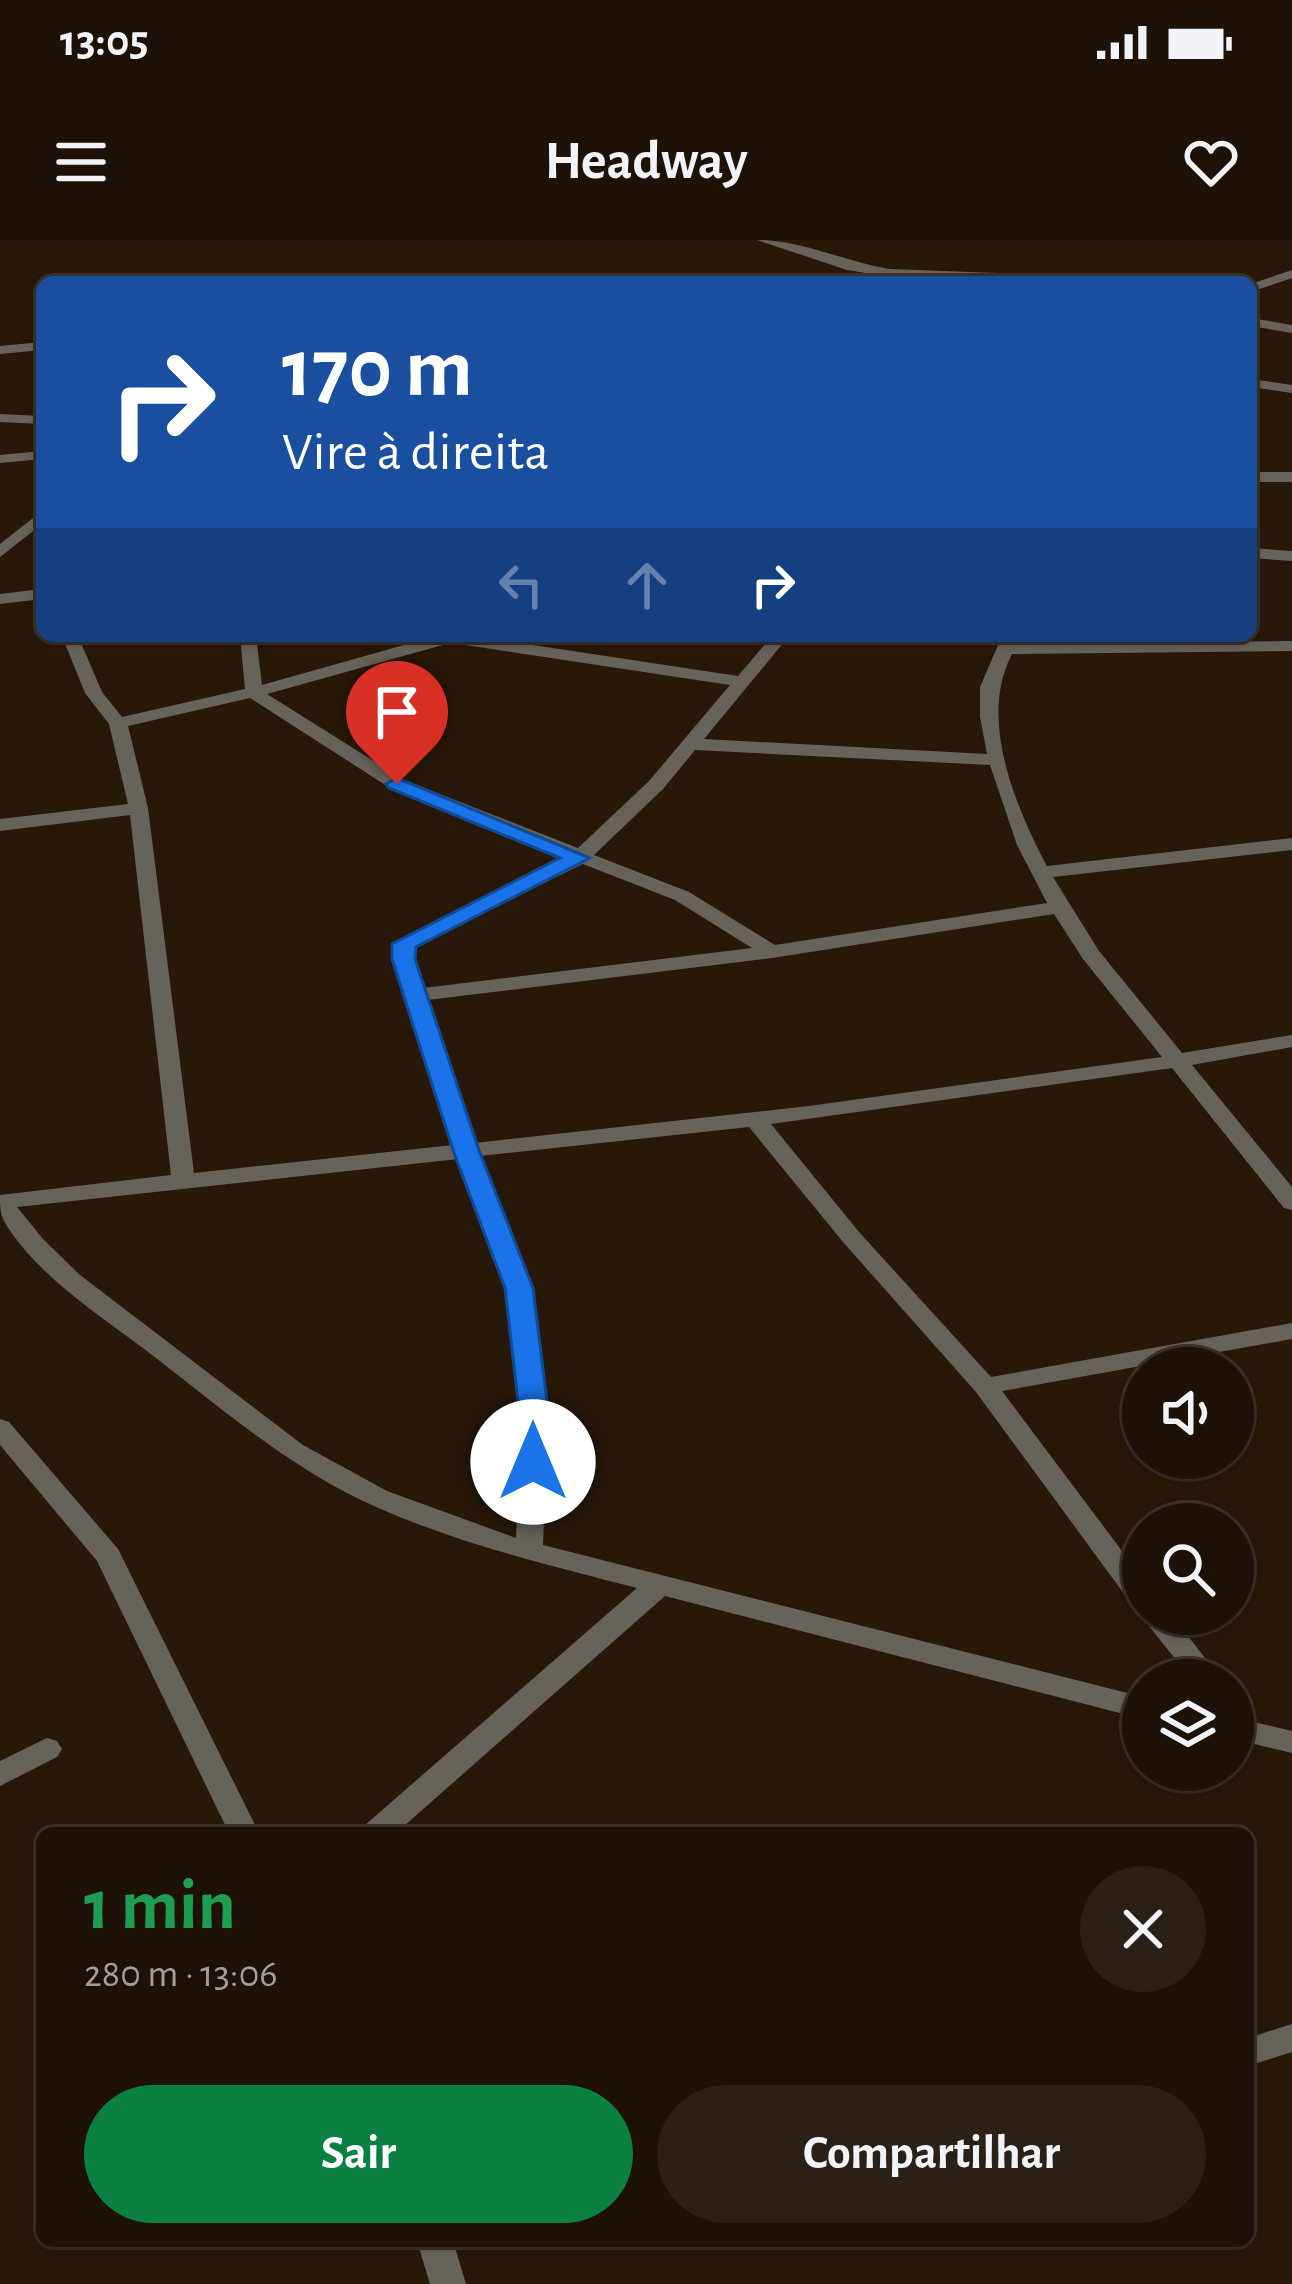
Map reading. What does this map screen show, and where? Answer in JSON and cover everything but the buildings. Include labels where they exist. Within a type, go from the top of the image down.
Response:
[{"type":"street","points":[[763,240],[852,267],[970,276]]},
{"type":"street","points":[[781,246],[801,240]]},
{"type":"street","points":[[1257,286],[1292,274]]},
{"type":"street","points":[[1257,323],[1292,329]]},
{"type":"street","points":[[0,350],[36,347]]},
{"type":"street","points":[[1257,384],[1292,389]]},
{"type":"street","points":[[0,418],[36,420]]},
{"type":"street","points":[[0,459],[36,456]]},
{"type":"street","points":[[1257,477],[1292,477]]},
{"type":"street","points":[[0,552],[36,521]]},
{"type":"street","points":[[1257,553],[1292,556]]},
{"type":"street","points":[[0,598],[36,595]]},
{"type":"street","points":[[72,642],[88,682],[118,723],[140,808],[183,1179]]},
{"type":"street","points":[[249,642],[254,693]]},
{"type":"street","points":[[118,723],[254,693],[435,642]]},
{"type":"street","points":[[485,642],[744,682]]},
{"type":"street","points":[[529,1551],[535,1418],[519,1288],[467,1153],[404,959],[404,944],[579,858],[656,785],[776,642]]},
{"type":"street","points":[[1288,1190],[1177,1063],[1056,908],[1012,812],[988,693],[991,676],[1009,642],[1292,646]]},
{"type":"street","points":[[254,693],[397,784],[682,896],[772,952]]},
{"type":"street","points":[[693,744],[998,760]]},
{"type":"street","points":[[0,825],[140,808]]},
{"type":"street","points":[[1040,873],[1292,844]]},
{"type":"street","points":[[416,994],[772,952],[1056,908]]},
{"type":"street","points":[[1122,1703],[529,1551],[370,1493],[295,1452],[70,1280],[22,1233],[1,1202],[183,1179],[757,1122],[1177,1063],[1292,1041]]},
{"type":"street","points":[[1177,1063],[1292,1053]]},
{"type":"street","points":[[757,1122],[851,1237],[985,1386],[1122,1571]]},
{"type":"street","points":[[985,1386],[1292,1331]]},
{"type":"street","points":[[0,1428],[108,1556],[241,1827]]},
{"type":"street","points":[[383,1827],[658,1586]]},
{"type":"street","points":[[1172,1635],[1191,1659]]},
{"type":"street","points":[[1254,1729],[1292,1742]]},
{"type":"street","points":[[0,1775],[47,1749]]},
{"type":"street","points":[[1254,2050],[1292,2038]]},
{"type":"street","points":[[437,2247],[448,2284]]},
{"type":"route","points":[[397,784],[579,858],[404,944],[404,959],[467,1153],[519,1288],[535,1418],[533,1462]]}]
